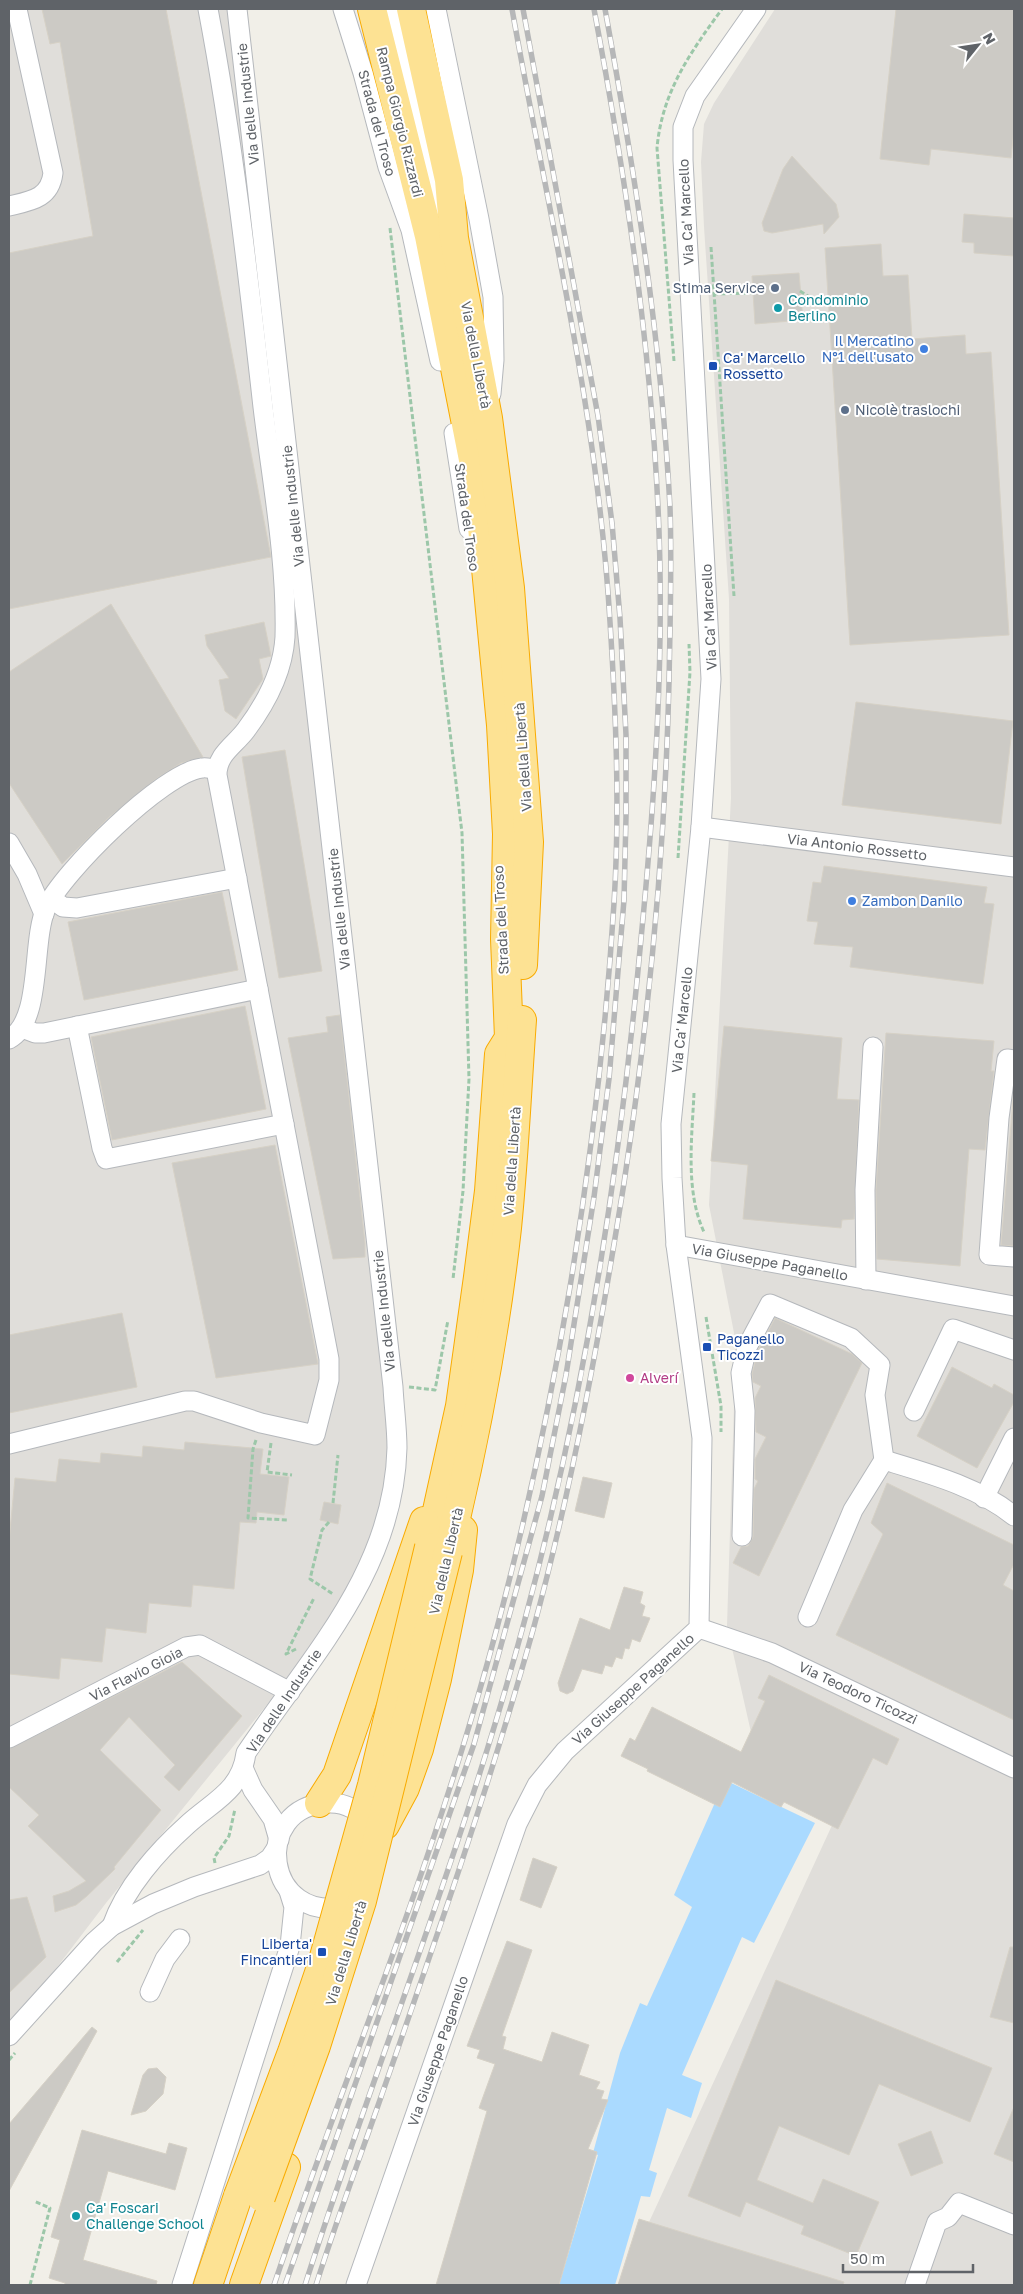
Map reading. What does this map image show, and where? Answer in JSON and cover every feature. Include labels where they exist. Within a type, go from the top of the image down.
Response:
[{"type":"highway","name":"Rampa Giorgio Rizzardi","points":[[372,9],[441,237]]},
{"type":"highway","name":"Via della Libertà","points":[[411,9],[449,180],[441,237],[478,485],[502,745],[506,834],[505,939],[509,1038],[499,1054],[489,1191],[460,1406],[458,1464]]},
{"type":"highway","name":"Via della Libertà","points":[[228,2285],[249,2197],[292,2052],[322,1964],[439,1550],[458,1464],[481,1403],[507,1228],[522,1018],[529,842],[510,588],[488,418],[441,237]]},
{"type":"highway","points":[[308,1808],[337,1775],[425,1518],[458,1464]]},
{"type":"highway","points":[[381,1845],[382,1834],[405,1788],[418,1749],[436,1680],[459,1570],[458,1464]]},
{"type":"highway","points":[[244,2285],[323,2056],[350,1969],[355,1902]]},
{"type":"highway","name":"Via della Libertà","points":[[208,2285],[249,2197]]},
{"type":"street","points":[[9,206],[42,196],[51,186],[53,173],[17,9]]},
{"type":"street","points":[[9,1444],[185,1401],[194,1401],[261,1422],[315,1435],[330,1380],[329,1363],[217,769],[218,760],[245,732],[271,692],[278,676],[285,636],[281,563],[236,171],[208,9]]},
{"type":"street","name":"Via delle Industrie","points":[[112,1926],[125,1895],[178,1833],[234,1784],[244,1770],[246,1753],[350,1606],[372,1561],[385,1525],[393,1489],[397,1448],[393,1387],[237,9]]},
{"type":"street","name":"Strada del Troso","points":[[343,9],[364,73],[388,168],[410,230],[429,310],[463,483],[479,598],[497,784],[499,926],[509,1038]]},
{"type":"street","points":[[391,9],[433,177],[441,237]]},
{"type":"street","points":[[436,9],[493,297],[494,360],[488,418]]},
{"type":"street","name":"Via Ca' Marcello","points":[[676,1245],[671,1124],[700,827],[711,679],[682,160],[683,127],[695,96],[756,9]]},
{"type":"street","points":[[13,1039],[29,1010],[51,901],[95,845],[152,794],[192,771],[201,768],[217,769]]},
{"type":"street","name":"Via Antonio Rossetto","points":[[700,827],[1014,867]]},
{"type":"street","points":[[9,843],[28,874],[51,901],[63,907],[77,908],[237,878]]},
{"type":"street","points":[[28,874],[51,901]]},
{"type":"street","points":[[13,1039],[258,989]]},
{"type":"street","points":[[77,1026],[102,1148],[106,1159],[284,1124]]},
{"type":"street","points":[[866,1280],[865,1190],[873,1047]]},
{"type":"street","points":[[1014,1060],[1007,1059],[999,1118],[989,1254],[1014,1257]]},
{"type":"street","name":"Via Giuseppe Paganello","points":[[356,2285],[518,1824],[538,1785],[565,1751],[699,1628],[702,1438],[676,1245],[1014,1306]]},
{"type":"street","points":[[742,1536],[745,1411],[741,1373],[747,1347],[770,1304],[852,1338],[880,1365],[875,1395],[884,1460],[853,1510],[808,1617]]},
{"type":"street","points":[[914,1411],[953,1329],[1014,1350]]},
{"type":"street","points":[[984,1498],[1014,1438]]},
{"type":"street","points":[[884,1460],[946,1479],[1004,1507],[1014,1516]]},
{"type":"street","name":"Via Teodoro Ticozzi","points":[[699,1628],[772,1652],[1014,1768]]},
{"type":"street","name":"Via Flavio Gioia","points":[[9,1738],[186,1647],[200,1644],[290,1692]]},
{"type":"street","name":"Via delle Industrie","points":[[9,2036],[94,1942],[112,1926],[153,1904],[245,1871],[260,1865],[270,1858],[277,1844],[277,1828],[266,1807],[253,1790],[244,1770]]},
{"type":"street","points":[[266,1807],[286,1814],[335,1803],[351,1807],[365,1816],[375,1829],[381,1845],[382,1860],[379,1874],[372,1888],[355,1902],[329,1909],[313,1917],[301,1928],[290,1946]]},
{"type":"street","points":[[182,2285],[290,1946],[294,1907],[276,1862],[277,1844],[290,1819],[308,1808]]},
{"type":"street","name":"Via delle Industrie","points":[[245,1871],[264,1873],[286,1886]]},
{"type":"street","points":[[286,1886],[307,1904],[329,1909]]},
{"type":"street","points":[[150,1992],[165,1959],[180,1939]]},
{"type":"street","points":[[915,2285],[937,2222],[948,2217],[959,2203],[1014,2225]]},
{"type":"path","points":[[390,225],[462,833],[469,1079],[463,1191],[453,1285]]},
{"type":"path","points":[[711,247],[734,596]]},
{"type":"path","points":[[800,291],[817,302],[829,305]]},
{"type":"path","points":[[714,294],[753,293]]},
{"type":"path","points":[[694,1085],[692,1160],[696,1214],[704,1232],[711,1239],[712,1251]]},
{"type":"path","points":[[393,1387],[435,1390],[449,1313]]},
{"type":"path","points":[[258,1435],[253,1449],[248,1518],[287,1520]]},
{"type":"path","points":[[265,1437],[272,1440],[267,1472],[292,1475]]},
{"type":"path","points":[[332,1503],[338,1455]]},
{"type":"path","points":[[329,1522],[322,1530],[310,1578],[333,1594]]},
{"type":"path","points":[[300,1647],[286,1654],[314,1598]]},
{"type":"path","points":[[216,1880],[214,1858],[229,1836],[236,1804]]},
{"type":"path","points":[[30,2285],[50,2208],[34,2201]]},
{"type":"shaded area","points":[[9,9],[229,9],[389,1412],[390,1448],[385,1487],[366,1558],[342,1598],[283,1685],[106,1903],[9,2030]]},
{"type":"shaded area","points":[[775,9],[1014,9],[1014,2285],[620,2285],[834,1821],[762,1781],[727,1626],[736,1343],[709,1205],[731,798],[729,599],[701,162],[704,124],[714,103]]},
{"type":"water","points":[[725,1780],[815,1823],[754,1943],[742,1937],[682,2075],[702,2083],[691,2118],[667,2108],[649,2170],[657,2173],[650,2197],[641,2196],[615,2285],[559,2285],[598,2155],[593,2153],[620,2053],[640,2003],[647,2006],[692,1907],[674,1895]]},
{"type":"building","points":[[42,9],[166,9],[271,557],[9,609],[9,253],[93,236],[60,42],[50,44]]},
{"type":"building","points":[[896,9],[1014,9],[1014,129],[1011,158],[931,149],[929,165],[880,159]]},
{"type":"building","points":[[792,156],[836,204],[839,217],[824,234],[823,224],[772,233],[764,231],[762,223],[783,169]]},
{"type":"building","points":[[964,214],[1014,218],[1014,256],[974,253],[974,243],[962,242]]},
{"type":"building","points":[[881,244],[883,276],[908,275],[912,339],[965,335],[966,354],[991,352],[1009,635],[850,645],[825,248]]},
{"type":"building","name":"Condominio Berlino","points":[[799,273],[803,320],[755,324],[752,276]]},
{"type":"building","points":[[111,604],[203,757],[181,763],[157,778],[108,818],[62,864],[9,783],[9,672]]},
{"type":"building","points":[[264,622],[271,656],[259,659],[263,679],[236,719],[225,711],[219,680],[229,678],[207,646],[205,635]]},
{"type":"building","points":[[856,702],[1013,721],[1001,824],[842,805]]},
{"type":"building","points":[[285,750],[322,971],[279,978],[242,757]]},
{"type":"building","points":[[824,866],[987,887],[984,903],[994,904],[983,984],[850,967],[853,947],[814,944],[818,922],[807,921],[813,882],[821,883]]},
{"type":"building","points":[[222,892],[238,970],[84,1000],[68,922]]},
{"type":"building","points":[[245,1006],[266,1109],[112,1140],[91,1037]]},
{"type":"building","points":[[340,1015],[365,1257],[333,1259],[288,1038],[328,1032],[326,1017]]},
{"type":"building","points":[[724,1026],[842,1038],[837,1099],[859,1100],[854,1219],[842,1220],[841,1228],[743,1219],[748,1165],[711,1161]]},
{"type":"building","points":[[886,1033],[994,1041],[991,1071],[994,1071],[985,1150],[969,1149],[960,1266],[877,1259],[876,1190]]},
{"type":"building","points":[[1014,1089],[1014,1246],[1001,1245]]},
{"type":"building","points":[[275,1145],[318,1364],[216,1378],[172,1163]]},
{"type":"building","points":[[122,1313],[137,1387],[9,1413],[9,1335]]},
{"type":"building","points":[[775,1318],[852,1354],[862,1363],[759,1576],[733,1563],[741,1547],[748,1546],[753,1537],[754,1489],[758,1481],[755,1479],[755,1459],[766,1437],[756,1432],[755,1398],[761,1386],[753,1382],[752,1374],[758,1351]]},
{"type":"building","points":[[952,1367],[992,1388],[994,1384],[1014,1395],[1014,1402],[977,1468],[917,1436]]},
{"type":"building","points":[[185,1442],[263,1449],[260,1474],[289,1477],[284,1515],[257,1512],[256,1523],[240,1522],[234,1589],[193,1585],[191,1607],[149,1603],[146,1633],[106,1628],[102,1662],[61,1658],[59,1679],[9,1674],[9,1541],[15,1478],[56,1482],[59,1459],[100,1463],[101,1453],[142,1457],[143,1446],[184,1450]]},
{"type":"building","points":[[583,1477],[612,1483],[604,1518],[575,1511]]},
{"type":"building","points":[[887,1483],[1014,1545],[1014,1564],[1003,1585],[1014,1591],[1014,1720],[836,1635],[883,1534],[871,1523]]},
{"type":"building","points":[[324,1502],[341,1505],[338,1524],[320,1520]]},
{"type":"building","points":[[624,1587],[643,1592],[640,1603],[645,1606],[642,1616],[650,1618],[640,1642],[632,1639],[629,1649],[625,1648],[622,1659],[616,1657],[612,1667],[605,1665],[602,1674],[582,1669],[573,1691],[567,1694],[560,1691],[558,1683],[580,1618],[610,1630]]},
{"type":"building","points":[[182,1662],[242,1716],[179,1791],[164,1777],[175,1765],[129,1717],[100,1750],[161,1810],[114,1867],[115,1869],[87,1896],[76,1905],[55,1912],[53,1896],[69,1891],[86,1881],[28,1826],[39,1815],[9,1787],[9,1749]]},
{"type":"building","points":[[769,1675],[899,1739],[887,1765],[873,1758],[838,1829],[784,1802],[781,1807],[732,1782],[720,1807],[621,1756],[630,1738],[635,1741],[652,1707],[741,1752],[765,1701],[758,1698]]},
{"type":"building","points":[[533,1858],[557,1867],[541,1908],[520,1900]]},
{"type":"building","points":[[27,1897],[46,1957],[9,1993],[9,1900]]},
{"type":"building","points":[[507,1941],[532,1950],[502,2036],[506,2037],[503,2049],[542,2062],[552,2032],[589,2045],[579,2075],[600,2082],[596,2089],[604,2091],[601,2099],[608,2100],[588,2149],[597,2152],[559,2285],[436,2285],[487,2111],[479,2108],[495,2064],[477,2058],[480,2050],[467,2046]]},
{"type":"building","points":[[1010,1947],[1014,1947],[1014,2023],[990,2017]]},
{"type":"building","points":[[776,1980],[992,2068],[970,2122],[879,2084],[849,2155],[779,2126],[757,2180],[813,2203],[823,2179],[879,2202],[856,2256],[801,2234],[804,2226],[746,2202],[740,2217],[688,2196]]},
{"type":"building","points":[[92,2027],[97,2031],[9,2191],[9,2124]]},
{"type":"building","points":[[157,2068],[166,2077],[163,2094],[146,2111],[131,2115],[143,2075],[148,2069]]},
{"type":"building","points":[[1014,2107],[1014,2162],[994,2154]]},
{"type":"building","name":"Ca' Foscari Challenge School","points":[[82,2130],[166,2154],[169,2143],[187,2148],[175,2190],[108,2171],[83,2260],[157,2281],[156,2285],[65,2285],[65,2283],[49,2278],[60,2240],[51,2237]]},
{"type":"building","points":[[931,2131],[943,2163],[911,2176],[898,2144]]},
{"type":"building","points":[[639,2219],[844,2282],[843,2285],[618,2285]]},
{"type":"railway","points":[[274,2285],[419,1879],[481,1687],[511,1574],[549,1402],[570,1287],[597,1095],[611,951],[617,833],[614,692],[604,545],[595,467],[570,314],[512,9]]},
{"type":"railway","points":[[285,2285],[474,1744],[542,1496],[566,1375],[594,1197],[609,1079],[624,900],[626,817],[626,735],[620,618],[612,523],[598,416],[523,9]]},
{"type":"railway","points":[[305,2285],[332,2202],[448,1871],[501,1703],[525,1619],[546,1535],[583,1367],[598,1282],[622,1111],[651,831],[659,669],[660,561],[649,382],[635,257],[594,9]]},
{"type":"railway","points":[[316,2285],[461,1865],[533,1630],[561,1520],[595,1352],[624,1183],[641,1058],[660,871],[664,808],[669,683],[670,507],[660,382],[645,257],[627,133],[605,9]]},
{"type":"place","name":"Stima Service","points":[[775,288]]},
{"type":"place","name":"Condominio Berlino","points":[[778,308]]},
{"type":"place","name":"Il Mercatino N°1 dell'usato","points":[[924,349]]},
{"type":"place","name":"Ca' Marcello Rossetto","points":[[713,366]]},
{"type":"place","name":"Nicolè traslochi","points":[[845,410]]},
{"type":"place","name":"Zambon Danilo","points":[[852,901]]},
{"type":"place","name":"Paganello Ticozzi","points":[[707,1347]]},
{"type":"place","name":"Alverí","points":[[630,1378]]},
{"type":"place","name":"Liberta' Fincantieri","points":[[322,1952]]},
{"type":"place","name":"Ca' Foscari Challenge School","points":[[76,2216]]}]
